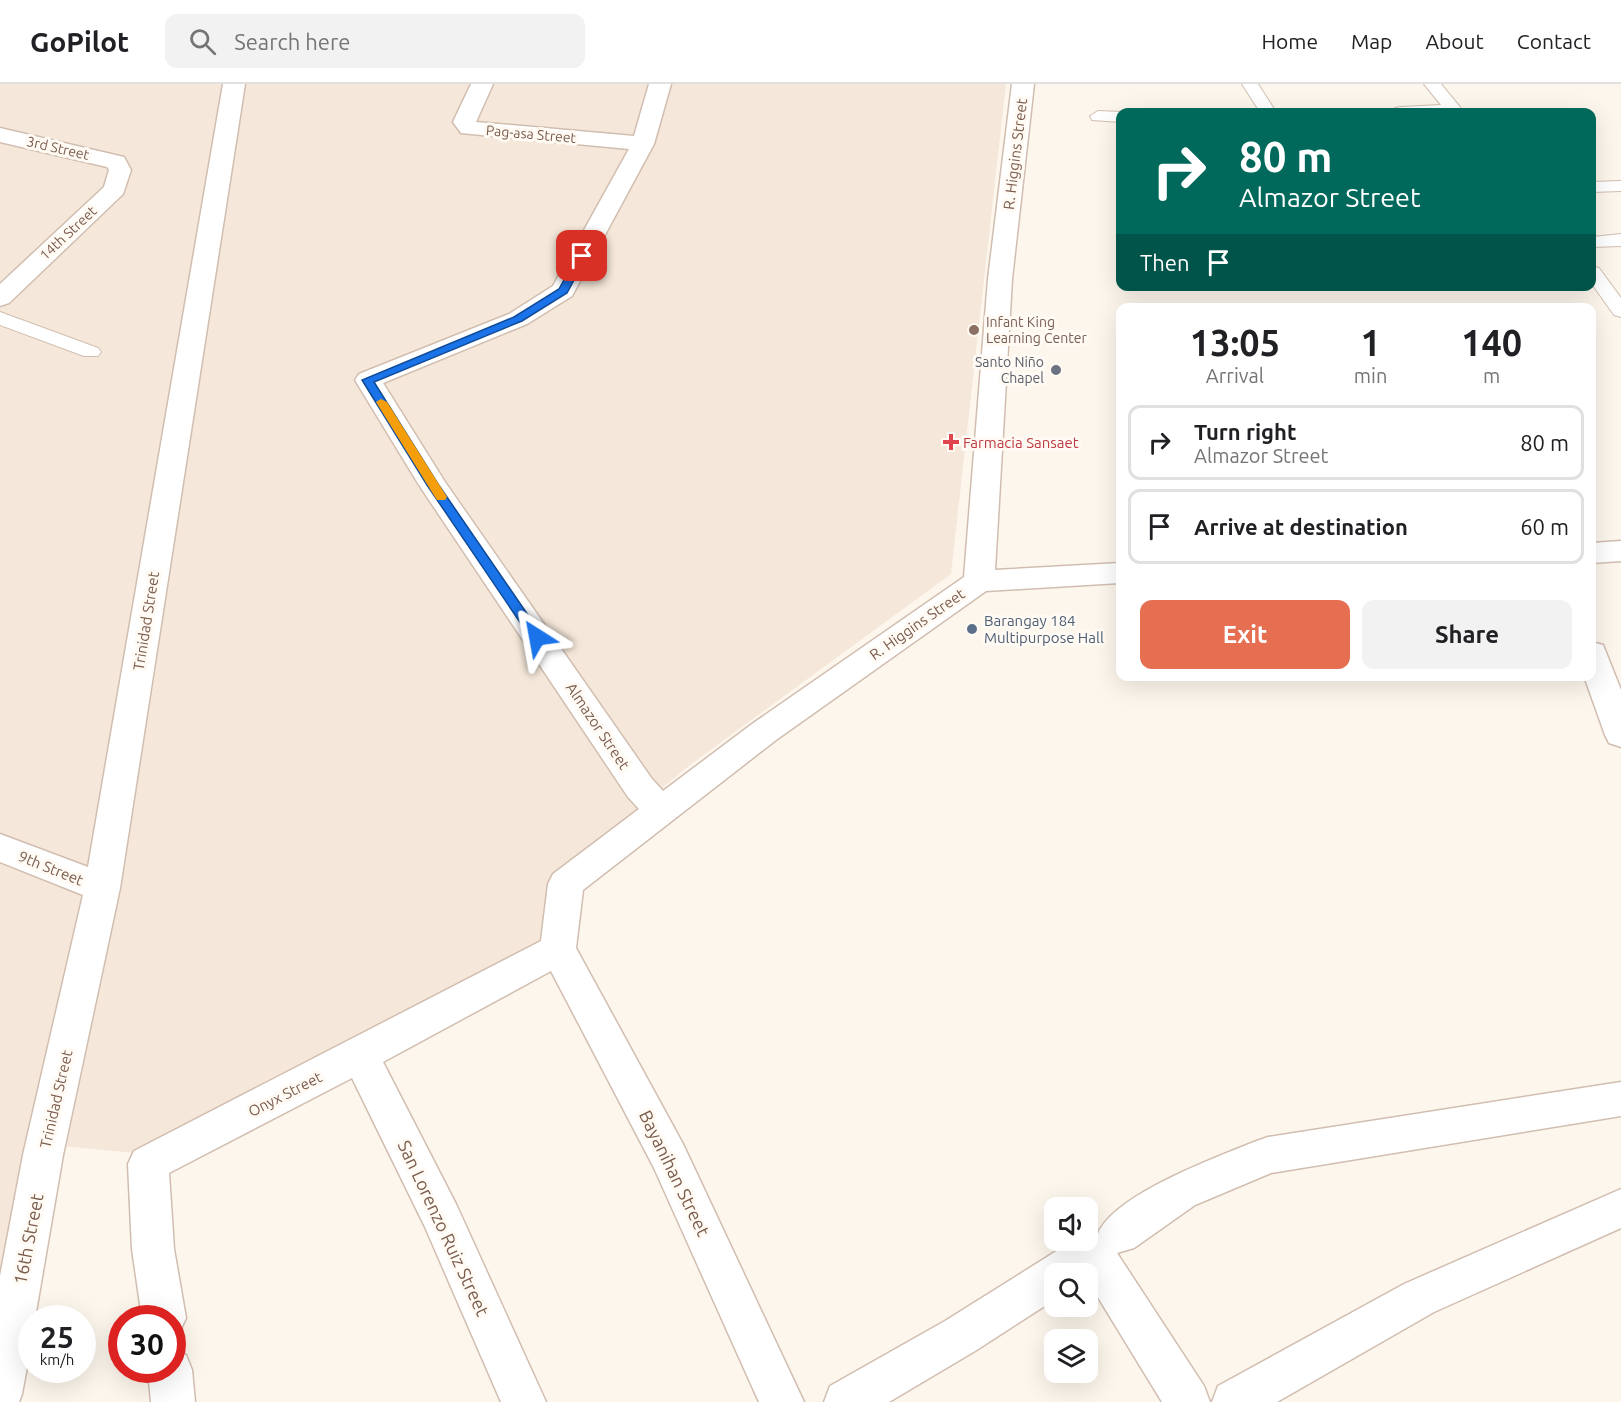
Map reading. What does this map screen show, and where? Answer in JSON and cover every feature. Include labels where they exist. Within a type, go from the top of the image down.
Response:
[{"type":"street","name":"Trinidad Street","points":[[44,1155],[102,888],[234,84]]},
{"type":"street","name":"Pag-asa Street","points":[[482,84],[464,122],[470,128],[643,144]]},
{"type":"street","name":"Almazor Street","points":[[660,84],[643,144],[563,291],[518,319],[368,380],[433,485],[640,788],[660,810]]},
{"type":"street","name":"R. Higgins Street","points":[[558,949],[566,884],[764,732],[979,581],[1000,279],[1023,84]]},
{"type":"street","name":"3rd Street","points":[[0,135],[116,162]]},
{"type":"street","name":"14th Street","points":[[0,298],[115,189],[120,178],[120,170],[116,162]]},
{"type":"street","points":[[1596,553],[1621,551]]},
{"type":"street","points":[[979,581],[1116,573]]},
{"type":"street","points":[[1596,665],[1621,735]]},
{"type":"street","name":"9th Street","points":[[0,847],[102,888]]},
{"type":"street","name":"Onyx Street","points":[[162,1305],[153,1249],[148,1164],[360,1055],[558,949]]},
{"type":"street","name":"Bayanihan Street","points":[[558,949],[669,1157],[782,1402]]},
{"type":"street","name":"San Lorenzo Ruiz Street","points":[[360,1055],[441,1217],[524,1402]]},
{"type":"street","points":[[1188,1402],[1090,1253],[1180,1192],[1268,1155],[1621,1099]]},
{"type":"street","name":"16th Street","points":[[0,1394],[11,1262],[44,1155]]},
{"type":"street","points":[[1234,1402],[1419,1298],[1621,1208]]},
{"type":"street","points":[[846,1402],[960,1336],[1044,1282]]},
{"type":"street","points":[[171,1383],[173,1402]]},
{"type":"lane","points":[[1251,84],[1266,108]]},
{"type":"lane","points":[[1432,84],[1452,108]]},
{"type":"lane","points":[[1098,116],[1116,117]]},
{"type":"lane","points":[[1596,187],[1621,186]]},
{"type":"lane","points":[[1596,242],[1621,240]]},
{"type":"lane","points":[[1596,277],[1621,311]]},
{"type":"lane","points":[[0,318],[91,352]]},
{"type":"shaded area","points":[[0,84],[1006,84],[951,574],[690,765],[553,878],[543,952],[146,1154],[60,1146],[23,1305],[18,1305],[18,1325],[0,1402]]},
{"type":"slow traffic","points":[[381,402],[441,497]]},
{"type":"place","name":"Infant King Learning Center","points":[[974,330]]},
{"type":"place","name":"Santo Niño Chapel","points":[[1056,370]]},
{"type":"place","name":"Farmacia Sansaet","points":[[951,442]]},
{"type":"place","name":"Barangay 184 Multipurpose Hall","points":[[972,629]]},
{"type":"route","points":[[537,637],[433,485],[368,380],[518,319],[563,291],[582,256]]}]
